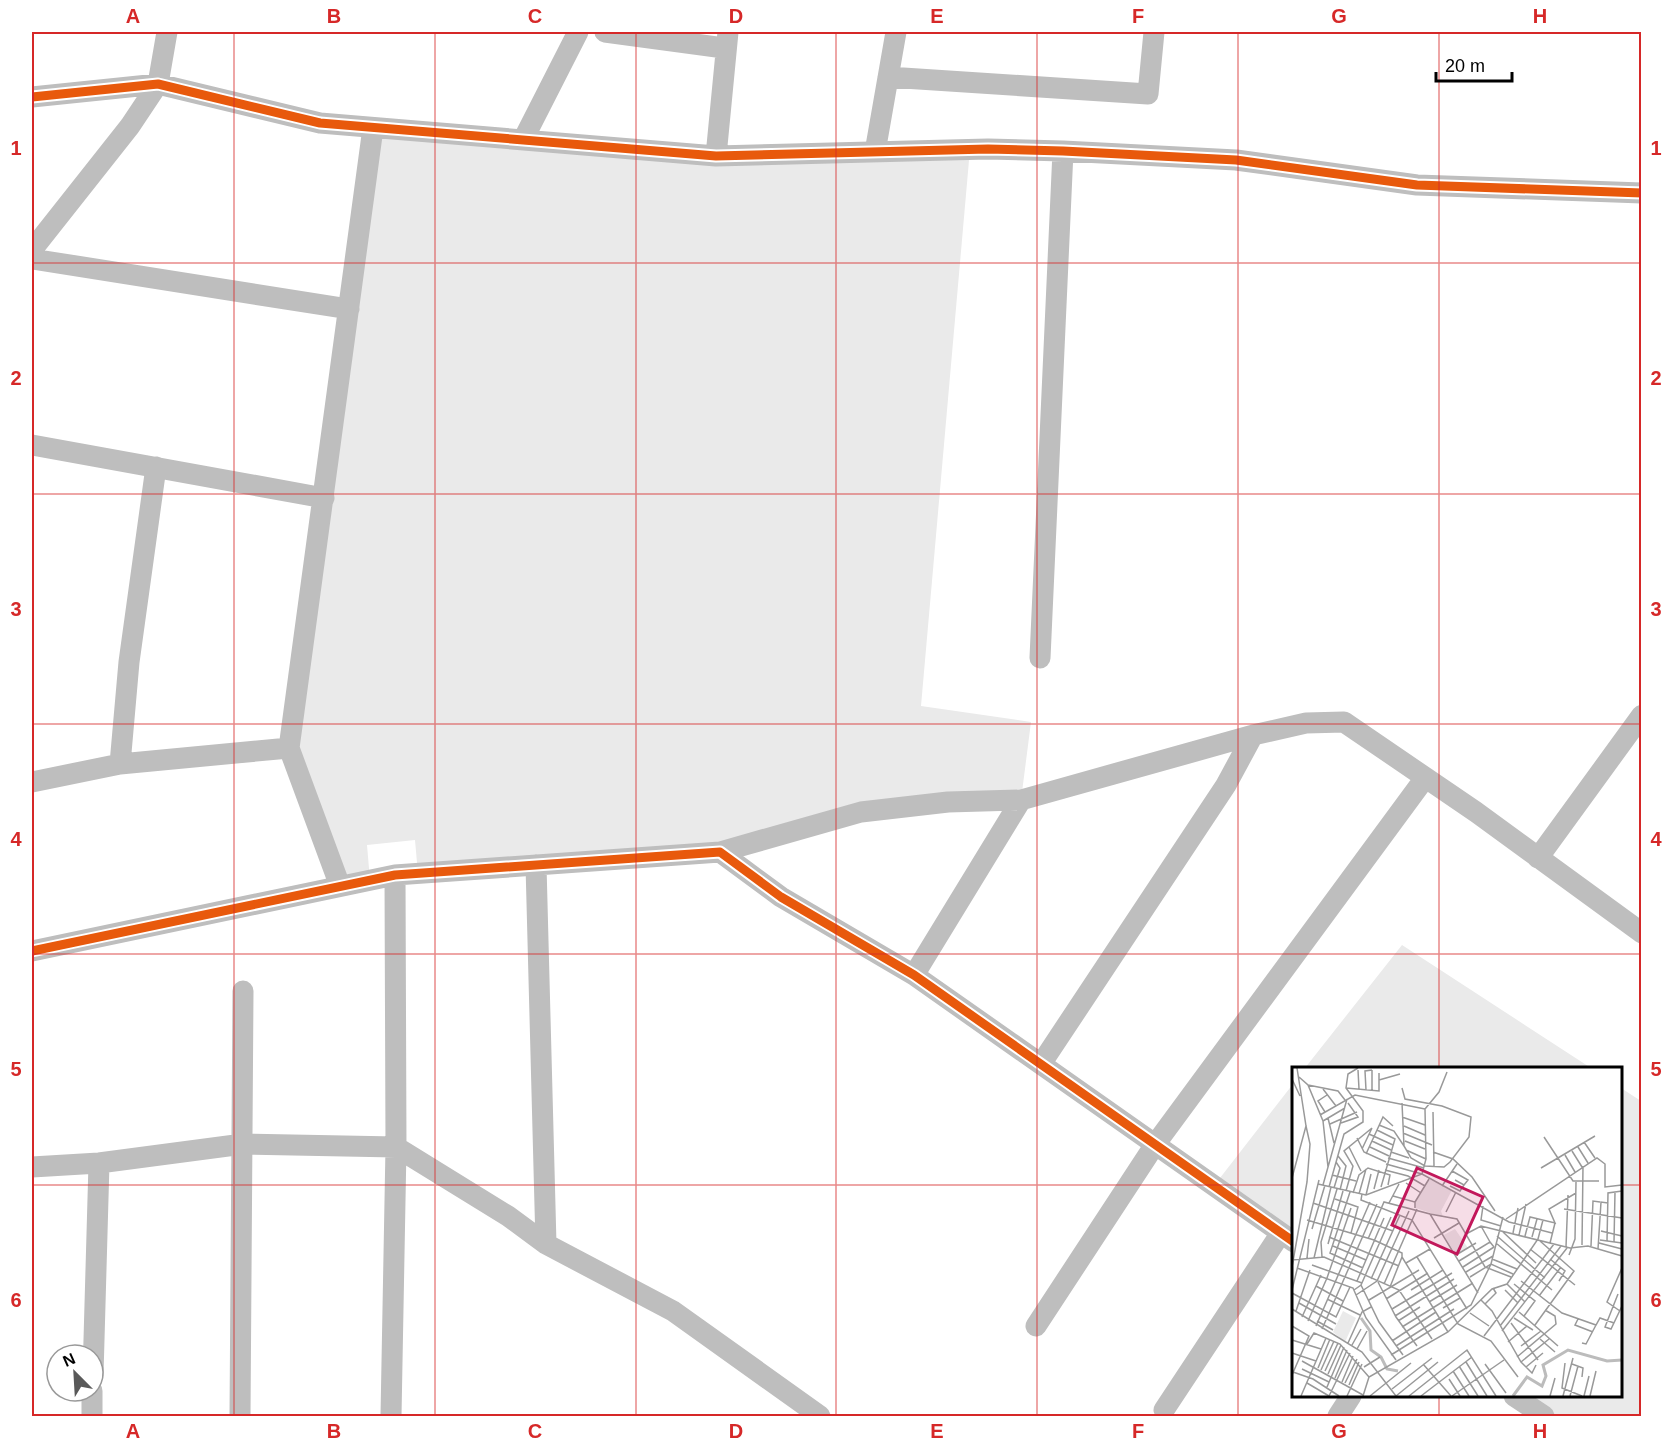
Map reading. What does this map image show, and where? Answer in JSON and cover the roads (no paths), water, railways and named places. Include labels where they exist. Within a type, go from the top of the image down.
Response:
[{"type":"street","points":[[32,250],[130,126],[158,84],[167,32]]},
{"type":"street","points":[[523,140],[578,32]]},
{"type":"street","points":[[605,32],[726,40],[716,156]]},
{"type":"street","points":[[875,152],[896,32]]},
{"type":"street","points":[[888,77],[1148,94],[1154,32]]},
{"type":"street","points":[[32,97],[158,84],[320,123],[716,156],[988,149],[1063,151],[1236,160],[1417,185],[1641,193]]},
{"type":"street","points":[[339,886],[289,748],[373,128]]},
{"type":"street","points":[[1040,657],[1063,151]]},
{"type":"street","points":[[32,259],[349,309]]},
{"type":"street","points":[[32,445],[324,498]]},
{"type":"street","points":[[120,764],[129,662],[156,466]]},
{"type":"street","points":[[1538,858],[1641,715]]},
{"type":"street","points":[[32,951],[395,875],[720,852],[861,812],[948,802],[1021,800],[1253,735],[1306,723],[1344,722],[1641,933]]},
{"type":"street","points":[[1041,1064],[1226,785],[1253,735]]},
{"type":"street","points":[[32,782],[120,764],[289,748]]},
{"type":"street","points":[[1036,1326],[1154,1146],[1425,778]]},
{"type":"street","points":[[914,975],[1021,800]]},
{"type":"street","points":[[720,852],[781,897],[914,975],[1287,1238],[1164,1410]]},
{"type":"street","points":[[536,865],[546,1244]]},
{"type":"street","points":[[391,1416],[396,1147],[395,875]]},
{"type":"street","points":[[240,1416],[243,991]]},
{"type":"street","points":[[32,1167],[99,1163],[243,1144],[396,1147],[508,1216],[546,1244],[673,1311],[820,1416]]},
{"type":"street","points":[[94,1343],[99,1163]]},
{"type":"street","points":[[1338,1416],[1350,1397]]},
{"type":"street","points":[[1517,1397],[1544,1416]]}]
